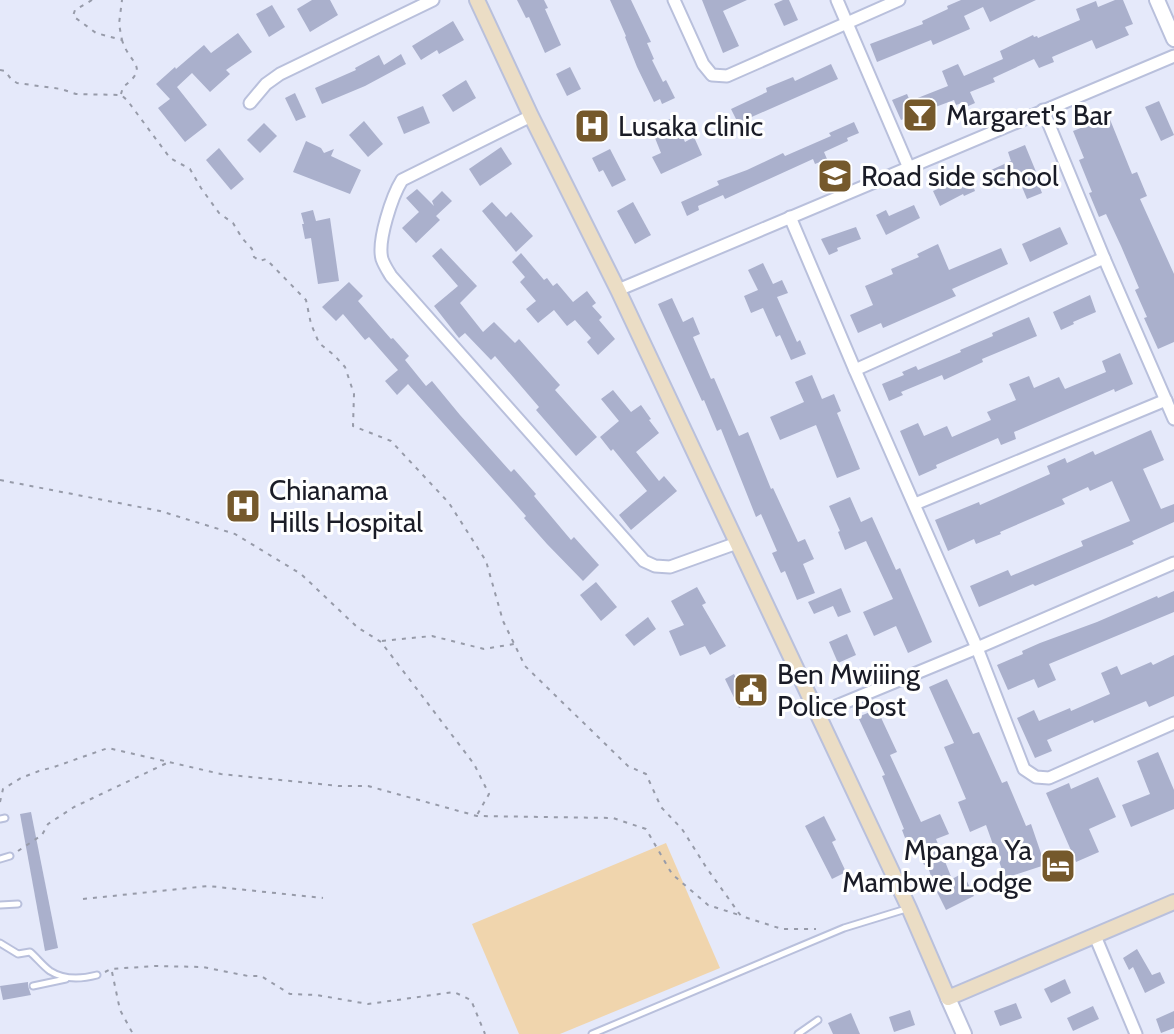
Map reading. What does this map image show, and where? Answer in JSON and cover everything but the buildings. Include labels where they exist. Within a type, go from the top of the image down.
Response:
[{"type":"main road","points":[[477,0],[618,290],[909,908],[948,998],[1174,902]]},
{"type":"street","points":[[250,103],[266,84],[280,74],[433,0]]},
{"type":"street","points":[[674,0],[703,64],[712,75],[727,76],[899,0]]},
{"type":"street","points":[[837,0],[909,168]]},
{"type":"street","points":[[1157,0],[1174,39]]},
{"type":"street","points":[[618,290],[1174,56]]},
{"type":"street","points":[[1043,110],[1174,419]]},
{"type":"street","points":[[531,116],[402,180],[393,194],[381,246],[382,260],[391,276],[644,561],[670,567],[737,543]]},
{"type":"street","points":[[790,217],[977,648],[1024,769],[1036,777],[1049,778],[1174,723]]},
{"type":"street","points":[[855,370],[1104,258]]},
{"type":"street","points":[[915,504],[1166,400]]},
{"type":"street","points":[[817,714],[1174,563]]},
{"type":"street","points":[[1095,936],[1136,1034]]},
{"type":"street","points":[[948,998],[964,1034]]},
{"type":"lane","points":[[0,859],[10,856]]},
{"type":"lane","points":[[0,905],[18,904]]},
{"type":"lane","points":[[592,1034],[844,928],[909,908]]},
{"type":"lane","points":[[0,943],[18,954],[30,952],[49,971],[71,978]]},
{"type":"lane","points":[[33,986],[97,975]]},
{"type":"lane","points":[[798,1034],[818,1020]]},
{"type":"path","points":[[92,0],[75,10],[73,16],[96,33],[122,40]]},
{"type":"path","points":[[121,95],[123,87],[134,79],[137,71],[122,40],[119,24],[122,0]]},
{"type":"path","points":[[0,70],[17,83],[76,94],[121,95],[170,158],[190,169],[219,213],[233,223],[252,249],[254,257],[260,261],[266,259],[306,300],[319,343],[345,367],[354,394],[353,426],[391,441],[449,503],[486,561],[503,621],[525,666],[628,766],[646,774],[661,807],[682,829],[741,916]]},
{"type":"path","points":[[0,480],[160,511],[235,534],[301,574],[357,627],[381,642],[474,764],[489,794],[477,816]]},
{"type":"path","points":[[381,642],[432,636],[484,649],[516,644]]},
{"type":"path","points":[[0,802],[3,789],[21,778],[108,748],[221,774],[368,786],[477,816],[613,818],[646,829],[672,874],[708,905],[782,929],[844,928]]},
{"type":"path","points":[[10,856],[42,835],[48,824],[74,807],[169,762]]},
{"type":"path","points":[[83,899],[208,886],[323,898]]},
{"type":"path","points":[[97,975],[111,969],[203,967],[261,976],[290,994],[317,995],[368,1004],[454,992],[471,1000],[485,1034]]},
{"type":"path","points":[[111,969],[120,1010],[133,1034]]},
{"type":"shaded area","points":[[666,843],[720,968],[560,1034],[519,1034],[472,924]]},
{"type":"place","name":"Margaret's Bar","points":[[920,115]]},
{"type":"place","name":"Lusaka clinic","points":[[592,126]]},
{"type":"place","name":"Road side school","points":[[835,176]]},
{"type":"place","name":"Chianama Hills Hospital","points":[[243,506]]},
{"type":"place","name":"Ben Mwiiing Police Post","points":[[751,690]]},
{"type":"place","name":"Mpanga Ya Mambwe Lodge","points":[[1058,866]]}]
